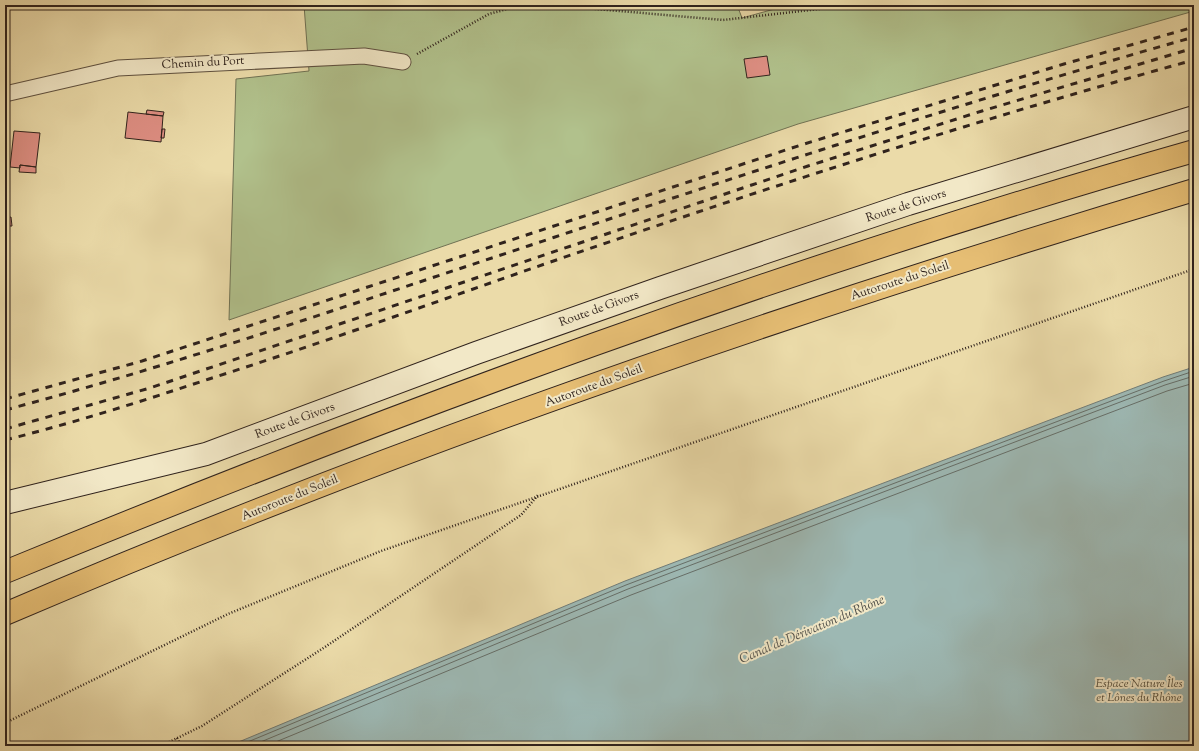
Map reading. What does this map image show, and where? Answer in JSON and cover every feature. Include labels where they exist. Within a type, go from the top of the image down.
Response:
[{"type":"highway","points":[[5,572],[309,450],[690,310],[921,234],[1194,151]]},
{"type":"highway","name":"Autoroute du Soleil","points":[[5,614],[322,485],[584,389],[935,269],[1194,190]]},
{"type":"main road","name":"Route de Givors","points":[[5,503],[206,454],[476,353],[667,285],[908,204],[1194,117]]},
{"type":"street","name":"Chemin du Port","points":[[5,94],[118,68],[364,56],[403,62]]},
{"type":"path","points":[[403,62],[489,14],[522,5]]},
{"type":"path","points":[[550,5],[723,20],[854,5]]},
{"type":"path","points":[[5,722],[228,614],[381,551],[1194,269]]},
{"type":"path","points":[[161,746],[166,745],[202,726],[325,647],[521,515],[539,495]]},
{"type":"path","points":[[177,738],[181,746]]},
{"type":"green space","points":[[304,5],[737,5],[742,18],[789,5],[1194,5],[1194,11],[798,124],[229,320],[236,79],[309,71]]},
{"type":"water","name":"Canal de Dérivation du Rhône","points":[[1194,367],[1194,746],[229,746],[625,581],[1163,377]]},
{"type":"building","points":[[767,56],[770,75],[747,78],[744,59]]},
{"type":"building","points":[[147,110],[164,112],[163,116],[146,114]]},
{"type":"building","points":[[128,112],[163,116],[161,142],[125,138]]},
{"type":"building","points":[[162,129],[165,129],[164,138],[161,138]]},
{"type":"building","points":[[14,131],[40,133],[36,167],[20,165],[20,168],[10,167]]},
{"type":"building","points":[[20,165],[36,167],[36,173],[19,172]]},
{"type":"building","points":[[11,217],[12,226],[5,226],[5,218]]},
{"type":"railway","points":[[5,399],[142,361],[801,145],[1064,64],[1194,27]]},
{"type":"railway","points":[[5,410],[69,393],[195,355],[849,141],[1021,87],[1194,37]]},
{"type":"railway","points":[[5,429],[150,388],[808,166],[982,111],[1194,48]]},
{"type":"railway","points":[[5,440],[108,411],[250,366],[617,239],[863,158],[1111,83],[1194,60]]},
{"type":"park label","name":"Espace Nature Îles et Lônes du Rhône","points":[[1139,691]]}]
